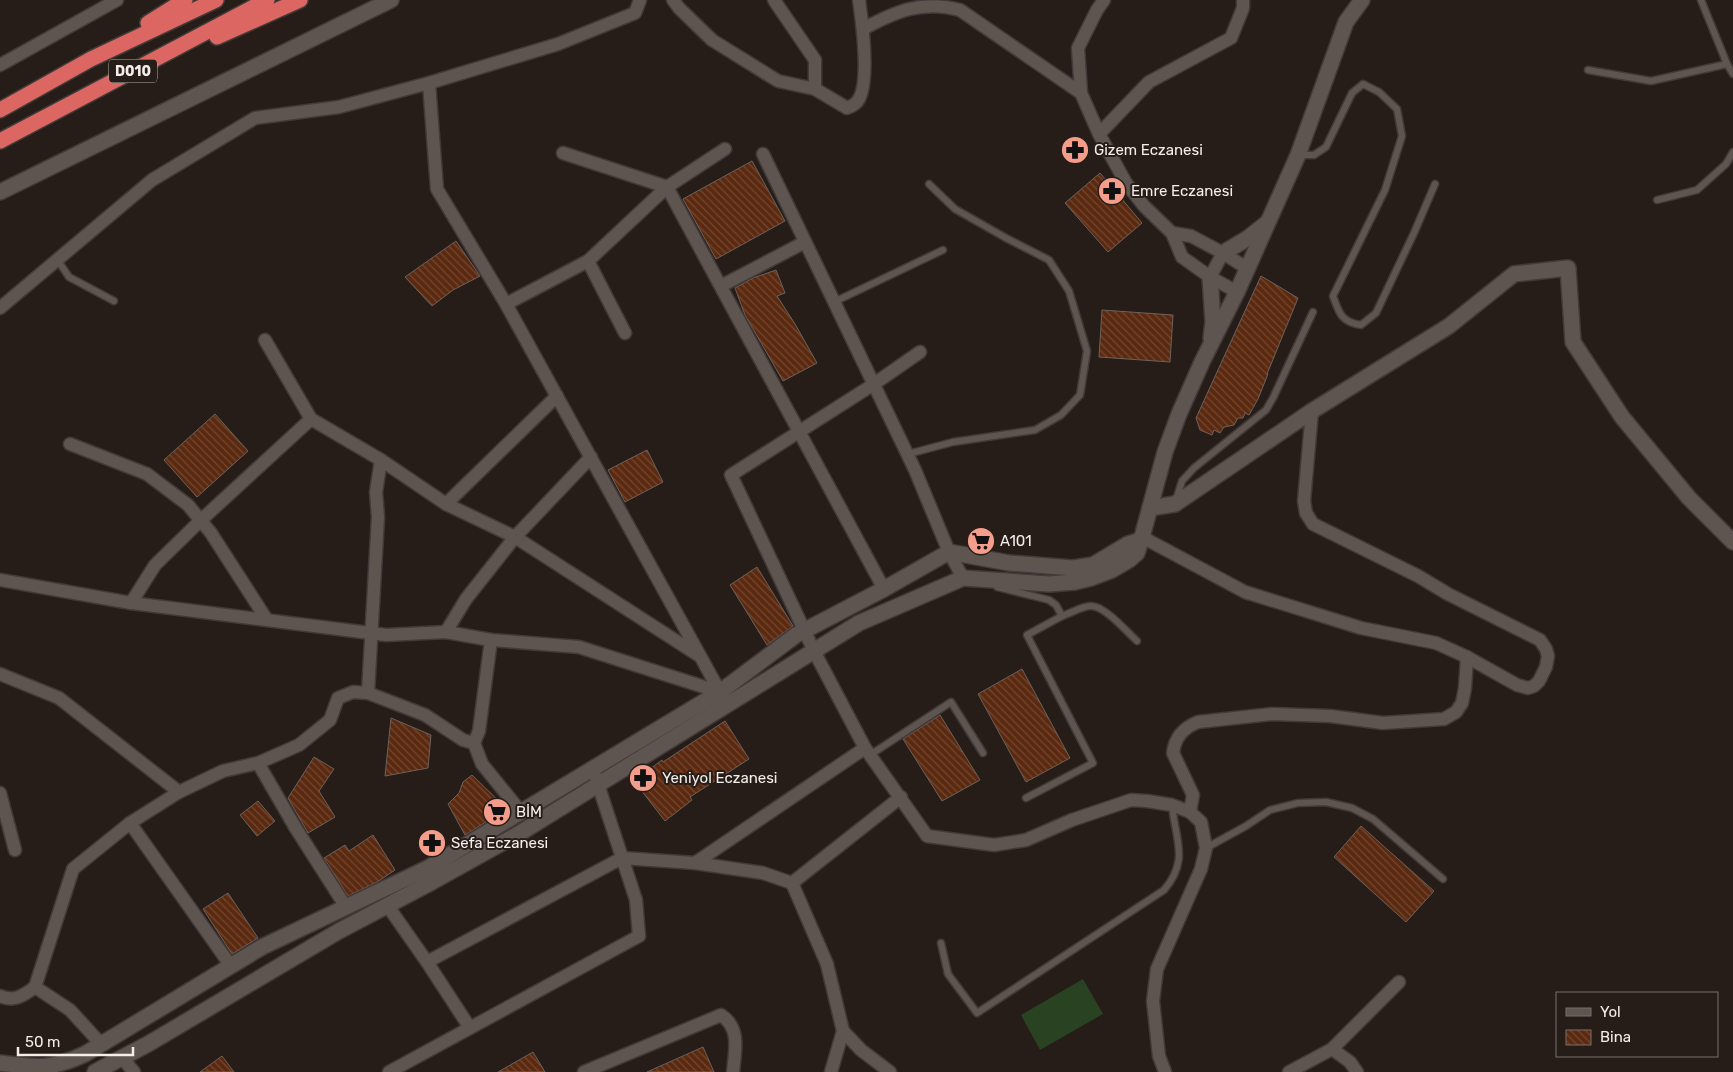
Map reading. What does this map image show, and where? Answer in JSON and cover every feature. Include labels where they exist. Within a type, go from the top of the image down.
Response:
[{"type":"highway","points":[[92,59],[185,0]]},
{"type":"highway","name":"D010","points":[[0,110],[92,59],[216,0]]},
{"type":"highway","name":"D010","points":[[0,141],[267,0]]},
{"type":"highway","points":[[101,88],[300,0]]},
{"type":"street","points":[[0,65],[117,0]]},
{"type":"street","points":[[0,192],[392,0]]},
{"type":"street","points":[[374,9],[398,0]]},
{"type":"street","points":[[0,308],[152,180],[255,118],[339,107],[429,83],[558,44],[635,13],[640,0]]},
{"type":"street","points":[[673,0],[712,40],[778,81],[815,90],[847,108],[857,102],[864,84],[863,29],[859,0]]},
{"type":"street","points":[[863,29],[912,3],[933,0],[942,2],[960,10],[1081,93]]},
{"type":"street","points":[[1104,0],[1078,48],[1081,93],[1099,134],[1126,183],[1144,206],[1172,233],[1182,258],[1237,292]]},
{"type":"street","points":[[1099,134],[1149,82],[1231,38],[1243,0]]},
{"type":"street","points":[[96,1072],[148,1044],[339,931],[520,833],[859,623],[963,578],[1049,584],[1076,582],[1112,570],[1129,560],[1137,553],[1165,452],[1179,414],[1248,269],[1298,155],[1346,22],[1362,0]]},
{"type":"street","points":[[776,1],[814,60],[815,90]]},
{"type":"street","points":[[429,83],[437,189],[506,304],[720,692]]},
{"type":"street","points":[[506,304],[588,261],[667,187],[725,150]]},
{"type":"street","points":[[564,153],[667,187],[884,590]]},
{"type":"street","points":[[763,154],[908,454],[949,552],[963,578]]},
{"type":"street","points":[[1211,344],[1213,322],[1210,277],[1223,253],[1248,238],[1268,222]]},
{"type":"street","points":[[1172,233],[1191,236],[1248,269]]},
{"type":"street","points":[[720,286],[805,242]]},
{"type":"street","points":[[588,261],[625,333]]},
{"type":"street","points":[[1150,508],[1174,504],[1312,411],[1449,326],[1514,274],[1568,268],[1574,342],[1622,417],[1689,498],[1733,542]]},
{"type":"street","points":[[265,340],[311,419],[380,460],[446,504],[516,537],[700,656]]},
{"type":"street","points":[[920,352],[874,384],[731,475],[804,631],[868,752],[928,836],[994,845],[1026,840],[1072,820],[1131,800],[1172,805],[1190,812],[1201,822],[1206,848],[1201,869],[1156,969],[1153,1001],[1159,1056],[1165,1072]]},
{"type":"street","points":[[446,504],[557,396]]},
{"type":"street","points":[[1141,538],[1245,592],[1361,628],[1436,643],[1467,657],[1517,685],[1528,688],[1534,686],[1539,681],[1546,667],[1548,656],[1540,640],[1313,524],[1306,513],[1304,501],[1312,411]]},
{"type":"street","points":[[131,603],[155,565],[311,419]]},
{"type":"street","points":[[70,444],[147,474],[188,505],[211,532],[267,620]]},
{"type":"street","points":[[446,632],[466,599],[516,537],[591,457]]},
{"type":"street","points":[[368,693],[378,517],[376,492],[380,460]]},
{"type":"street","points":[[0,1063],[39,1068],[65,1063],[101,1044],[262,947],[428,868],[720,692],[796,635],[884,590],[949,552],[1009,563],[1073,568],[1093,565],[1141,538]]},
{"type":"street","points":[[0,580],[131,603],[386,635],[446,632],[491,640],[579,647],[720,692]]},
{"type":"street","points":[[491,640],[479,731],[474,743],[482,764],[521,812]]},
{"type":"street","points":[[1190,812],[1193,795],[1173,753],[1179,735],[1190,725],[1198,722],[1272,714],[1330,716],[1383,722],[1444,719],[1456,712],[1462,703],[1467,657]]},
{"type":"street","points":[[0,674],[59,698],[179,792]]},
{"type":"street","points":[[0,996],[7,999],[22,997],[35,987],[73,869],[130,823],[179,792],[223,771],[258,763],[299,746],[330,720],[338,698],[353,692],[368,693],[424,715],[463,740],[474,743]]},
{"type":"street","points":[[695,864],[868,752]]},
{"type":"street","points":[[258,763],[295,827],[346,907]]},
{"type":"street","points":[[389,1072],[639,936],[636,900],[592,769]]},
{"type":"street","points":[[0,794],[15,850]]},
{"type":"street","points":[[792,883],[901,798]]},
{"type":"street","points":[[130,823],[230,966]]},
{"type":"street","points":[[427,962],[622,858],[695,864],[763,873],[792,883],[826,964],[843,1031],[861,1050],[890,1072]]},
{"type":"street","points":[[387,905],[470,1028]]},
{"type":"street","points":[[1289,1072],[1332,1049],[1399,982]]},
{"type":"street","points":[[35,987],[70,1010],[101,1044]]},
{"type":"street","points":[[584,1072],[721,1015],[730,1020],[736,1037],[733,1072]]},
{"type":"street","points":[[831,1072],[843,1031]]},
{"type":"street","points":[[1332,1049],[1350,1062],[1357,1072]]},
{"type":"street","points":[[122,1058],[134,1072]]},
{"type":"lane","points":[[1700,0],[1733,74]]},
{"type":"lane","points":[[1588,70],[1651,81],[1727,64]]},
{"type":"lane","points":[[1298,155],[1314,155],[1326,147],[1352,93],[1362,84],[1380,92],[1397,109],[1402,136],[1385,190],[1334,296],[1338,312],[1349,324],[1361,325],[1376,313],[1414,234],[1435,184]]},
{"type":"lane","points":[[1657,200],[1697,190],[1726,164],[1733,152]]},
{"type":"lane","points":[[908,454],[953,442],[1035,430],[1061,415],[1080,395],[1088,351],[1069,291],[1049,260],[955,209],[930,184]]},
{"type":"lane","points":[[834,302],[943,250]]},
{"type":"lane","points":[[57,259],[69,277],[114,301]]},
{"type":"lane","points":[[1174,504],[1182,481],[1194,468],[1266,410],[1313,312]]},
{"type":"lane","points":[[963,578],[969,582],[1001,587],[1049,600],[1056,605],[1062,616]]},
{"type":"lane","points":[[1026,798],[1093,763],[1027,635],[1062,616],[1090,606],[1097,607],[1109,614],[1137,642]]},
{"type":"lane","points":[[868,752],[951,702],[983,753]]},
{"type":"lane","points":[[1206,848],[1246,826],[1270,810],[1298,803],[1326,802],[1352,808],[1373,819],[1443,879]]},
{"type":"lane","points":[[941,943],[948,974],[977,1013],[1164,890],[1174,877],[1180,862],[1172,805]]},
{"type":"green space","points":[[1083,979],[1103,1014],[1040,1050],[1021,1015]]},
{"type":"building","points":[[752,161],[785,221],[716,259],[683,199]]},
{"type":"building","points":[[1100,173],[1142,223],[1108,252],[1065,203]]},
{"type":"building","points":[[456,241],[480,276],[453,290],[432,306],[405,277]]},
{"type":"building","points":[[776,270],[785,293],[777,296],[817,363],[783,381],[745,315],[735,288],[753,278]]},
{"type":"building","points":[[1261,276],[1298,298],[1258,399],[1249,415],[1245,413],[1243,418],[1238,418],[1234,425],[1224,427],[1220,433],[1214,430],[1212,435],[1200,430],[1196,418]]},
{"type":"building","points":[[1102,310],[1173,315],[1170,362],[1099,357]]},
{"type":"building","points":[[215,414],[248,451],[197,497],[164,460]]},
{"type":"building","points":[[647,450],[663,482],[625,502],[608,470]]},
{"type":"building","points":[[757,567],[793,626],[767,645],[730,585]]},
{"type":"building","points":[[1022,669],[1070,758],[1026,782],[978,694]]},
{"type":"building","points":[[940,715],[980,780],[942,801],[903,739]]},
{"type":"building","points":[[391,718],[431,735],[428,768],[385,776]]},
{"type":"building","points":[[725,721],[749,759],[690,797],[692,800],[665,821],[634,781],[662,760],[663,762]]},
{"type":"building","points":[[314,757],[334,769],[319,791],[335,817],[308,833],[288,798]]},
{"type":"building","points":[[472,775],[507,809],[465,835],[448,804],[459,793],[463,782]]},
{"type":"building","points":[[258,801],[275,821],[257,836],[240,815]]},
{"type":"building","points":[[1361,826],[1434,891],[1406,922],[1334,857]]},
{"type":"building","points":[[373,835],[395,870],[377,882],[348,896],[324,858],[345,845],[349,851]]},
{"type":"building","points":[[228,893],[258,938],[232,954],[203,909]]},
{"type":"building","points":[[703,1047],[714,1072],[647,1072]]},
{"type":"building","points":[[533,1052],[545,1072],[498,1072]]},
{"type":"building","points":[[222,1056],[234,1072],[200,1072]]},
{"type":"place","name":"Gizem Eczanesi","points":[[1075,150]]},
{"type":"place","name":"Emre Eczanesi","points":[[1112,191]]},
{"type":"place","name":"A101","points":[[981,541]]},
{"type":"place","name":"Yeniyol Eczanesi","points":[[643,778]]},
{"type":"place","name":"BİM","points":[[497,812]]},
{"type":"place","name":"Sefa Eczanesi","points":[[432,843]]}]
